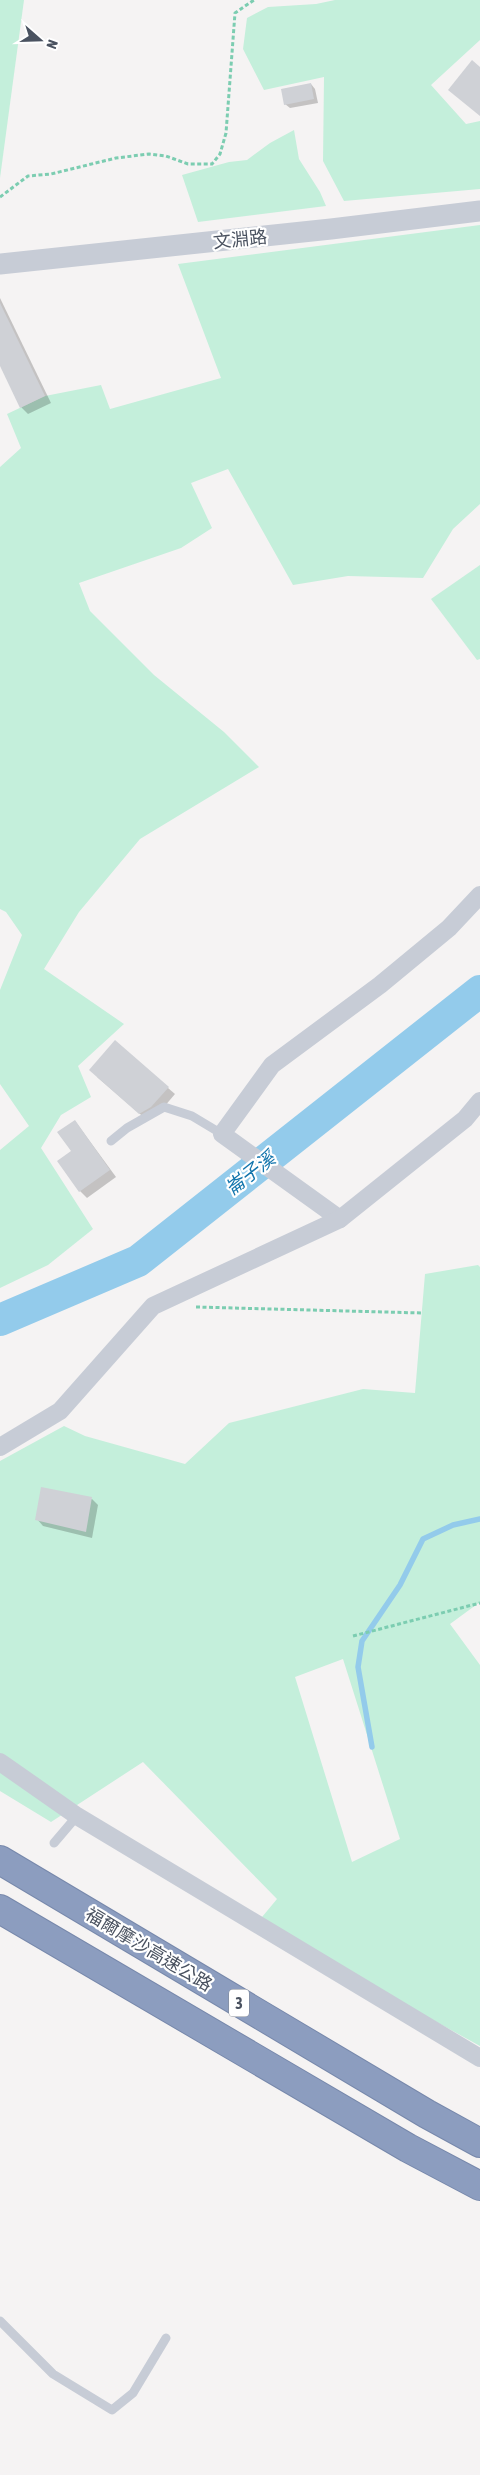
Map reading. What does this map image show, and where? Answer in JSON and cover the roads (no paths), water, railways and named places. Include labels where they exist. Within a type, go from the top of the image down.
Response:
[{"type":"highway","name":"福爾摩沙高速公路","points":[[0,1860],[474,2139]]},
{"type":"highway","name":"3","points":[[0,1910],[399,2143],[480,2188]]},
{"type":"street","name":"文淵路","points":[[0,264],[331,229],[480,211]]},
{"type":"street","points":[[340,1219],[222,1134],[272,1065],[380,985],[449,928],[480,895]]},
{"type":"street","points":[[0,1447],[60,1411],[153,1306],[340,1219],[465,1119],[480,1102]]},
{"type":"street","points":[[0,1762],[77,1816],[480,2058]]},
{"type":"lane","points":[[111,1141],[127,1128],[164,1108],[192,1116],[222,1134]]},
{"type":"lane","points":[[54,1843],[77,1816]]},
{"type":"lane","points":[[0,2321],[53,2374],[112,2410],[133,2393],[166,2338]]},
{"type":"waterway","name":"崙子溪","points":[[0,1320],[138,1261],[480,991]]},
{"type":"waterway","points":[[372,1747],[358,1667],[362,1641],[400,1585],[423,1539],[453,1525],[480,1519]]}]
